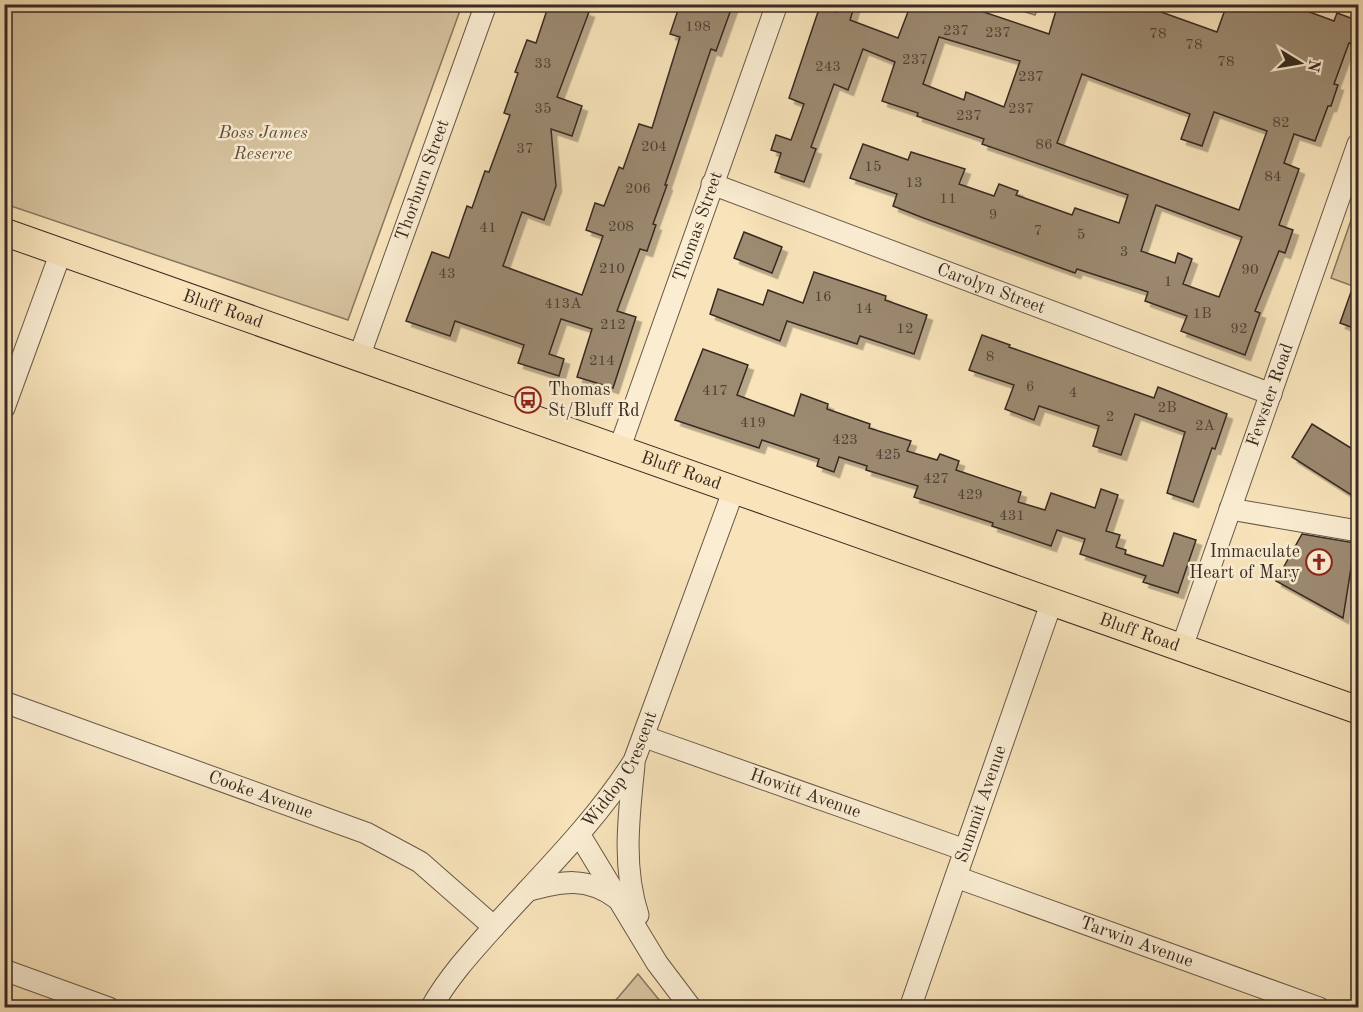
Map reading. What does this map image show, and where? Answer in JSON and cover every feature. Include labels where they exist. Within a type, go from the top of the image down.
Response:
[{"type":"main road","name":"Bluff Road","points":[[4,232],[1358,708]]},
{"type":"street","name":"Thorburn Street","points":[[359,357],[486,4]]},
{"type":"street","name":"Thomas Street","points":[[620,447],[777,4]]},
{"type":"street","name":"Fewster Road","points":[[1182,647],[1271,394],[1352,181],[1359,144]]},
{"type":"street","name":"Carolyn Street","points":[[712,184],[1271,394]]},
{"type":"street","points":[[4,408],[61,252]]},
{"type":"street","name":"Widdop Crescent","points":[[431,1008],[452,976],[615,792],[634,761],[645,737],[734,489]]},
{"type":"street","points":[[1230,509],[1359,531]]},
{"type":"street","name":"Summit Avenue","points":[[910,1008],[1052,601]]},
{"type":"street","name":"Cooke Avenue","points":[[4,702],[366,833],[420,862],[494,927]]},
{"type":"street","name":"Howitt Avenue","points":[[645,737],[965,850]]},
{"type":"street","points":[[626,898],[627,827],[634,761]]},
{"type":"street","points":[[584,828],[626,898],[647,944],[673,986],[692,1008]]},
{"type":"street","name":"Tarwin Avenue","points":[[956,876],[1319,1008]]},
{"type":"street","points":[[527,891],[573,881],[599,887],[626,898]]},
{"type":"street","points":[[4,970],[109,1008]]},
{"type":"green space","points":[[1039,4],[1035,15],[1003,5]]},
{"type":"green space","name":"Boss James Reserve","points":[[4,5],[462,5],[348,320],[5,204]]},
{"type":"green space","points":[[1358,200],[1358,288],[1331,278]]},
{"type":"green space","points":[[638,974],[665,1007],[610,1007]]},
{"type":"building","points":[[549,4],[567,4],[589,12],[557,97],[582,106],[572,136],[551,129],[556,186],[544,220],[522,212],[503,266],[582,295],[603,236],[586,230],[595,203],[604,206],[619,167],[623,169],[639,124],[652,128],[680,37],[670,34],[680,4],[733,4],[716,51],[711,49],[665,185],[667,185],[653,224],[656,225],[647,251],[640,249],[617,311],[636,317],[613,388],[577,377],[592,329],[561,319],[549,354],[564,359],[559,376],[518,363],[524,345],[455,321],[450,336],[406,321],[432,252],[449,258],[467,206],[472,208],[485,171],[489,172],[510,115],[504,113],[518,73],[515,72],[527,40],[536,43]]},
{"type":"building","points":[[838,4],[855,4],[850,20],[898,38],[911,4],[960,4],[1049,34],[1058,4],[1129,4],[1149,12],[1150,8],[1217,32],[1227,4],[1306,4],[1304,10],[1334,21],[1337,13],[1359,21],[1353,44],[1349,43],[1334,84],[1338,85],[1331,106],[1328,106],[1315,141],[1294,134],[1284,163],[1299,169],[1279,225],[1293,230],[1285,253],[1279,251],[1255,311],[1260,313],[1245,355],[1181,331],[1187,316],[1145,301],[1148,292],[1077,269],[1075,273],[926,219],[893,206],[897,194],[850,178],[863,144],[908,160],[911,152],[965,169],[959,184],[994,196],[999,184],[1018,191],[1016,195],[1072,215],[1075,208],[1119,223],[1128,195],[982,144],[984,139],[917,116],[918,113],[882,101],[895,62],[863,49],[848,90],[834,84],[811,147],[816,149],[804,182],[775,172],[781,153],[771,150],[776,135],[791,140],[804,104],[789,98],[820,6],[837,12]],"holes":[[[939,37],[1020,61],[1004,107],[966,92],[964,100],[923,84]],[[1082,74],[1190,114],[1181,139],[1202,146],[1214,112],[1267,131],[1239,210],[1057,143]],[[1156,205],[1242,237],[1219,297],[1183,284],[1192,259],[1178,253],[1175,263],[1141,251]]]},
{"type":"building","points":[[744,232],[782,247],[772,273],[734,258]]},
{"type":"building","points":[[814,272],[886,296],[885,300],[927,315],[914,354],[860,336],[857,344],[787,321],[780,341],[710,314],[718,289],[763,305],[768,290],[803,303]]},
{"type":"building","points":[[1356,278],[1359,278],[1359,330],[1340,323]]},
{"type":"building","points":[[982,335],[1010,345],[1009,347],[1154,398],[1158,387],[1227,414],[1193,502],[1167,493],[1185,432],[1135,414],[1121,455],[1093,446],[1099,426],[1039,406],[1034,420],[1005,409],[1014,385],[969,370]]},
{"type":"building","points":[[703,349],[748,365],[737,395],[794,416],[801,394],[828,404],[827,409],[870,424],[869,428],[911,441],[907,451],[937,460],[940,454],[959,461],[956,470],[1021,492],[1018,502],[1045,510],[1051,493],[1095,508],[1101,489],[1118,495],[1106,531],[1120,535],[1116,547],[1126,550],[1125,554],[1163,566],[1174,533],[1196,540],[1178,593],[1143,582],[1146,576],[1080,554],[1085,539],[1057,530],[1051,546],[992,526],[993,523],[914,497],[918,486],[866,470],[867,466],[839,457],[834,472],[817,466],[819,459],[762,440],[759,448],[675,420]]},
{"type":"building","points":[[1312,424],[1359,453],[1359,500],[1292,457]]},
{"type":"building","name":"Immaculate Heart of Mary","points":[[1302,534],[1355,543],[1343,618],[1276,581]]},
{"type":"place","name":"Thomas St/Bluff Rd","points":[[528,400]]},
{"type":"place","name":"Immaculate Heart of Mary","points":[[1319,562]]}]
